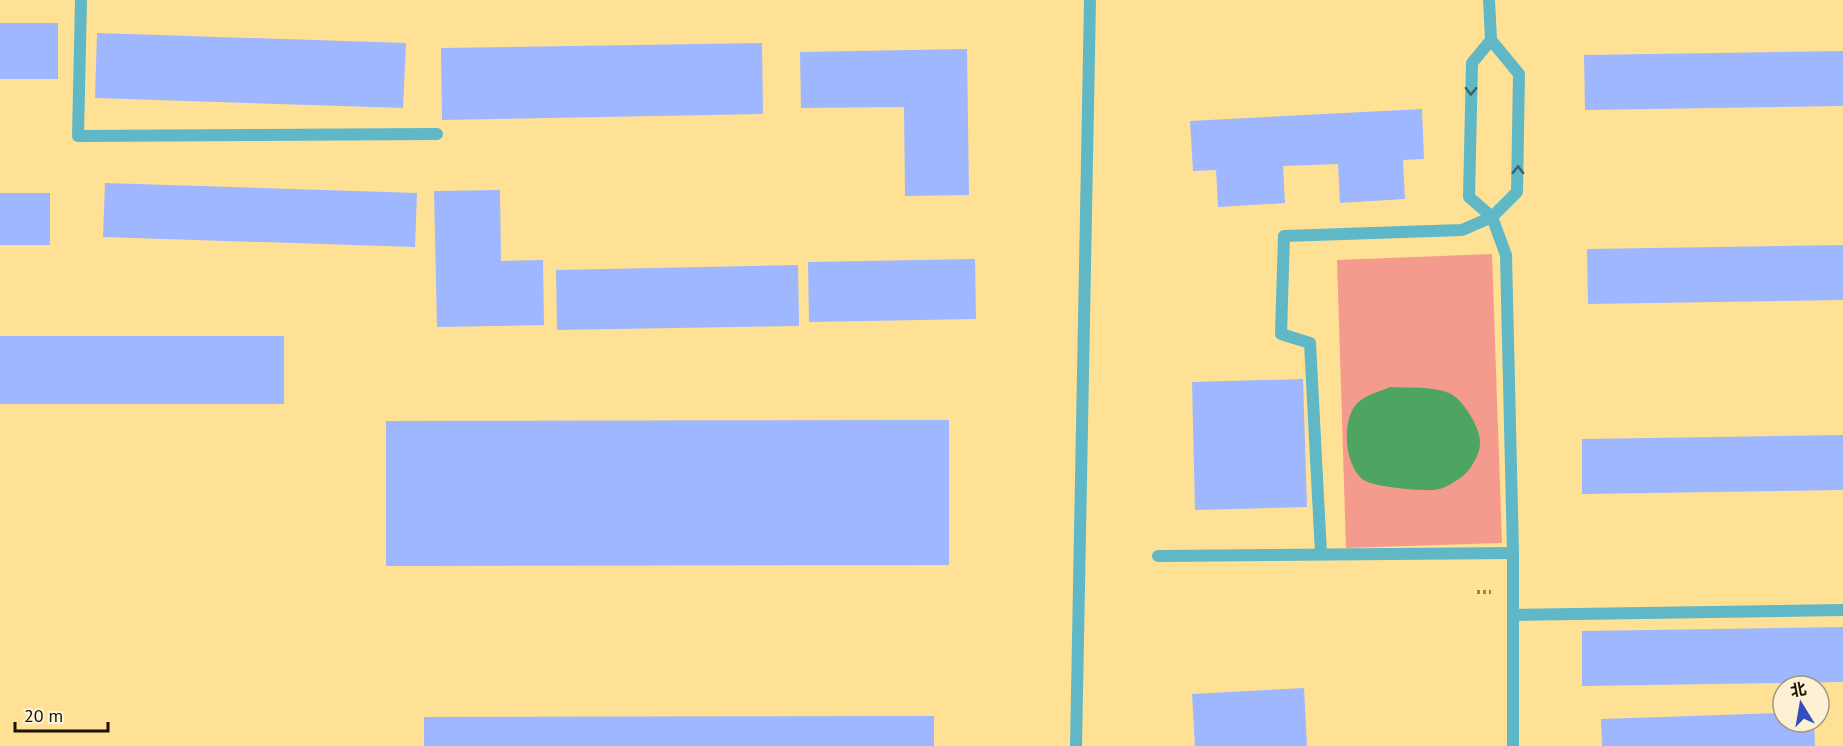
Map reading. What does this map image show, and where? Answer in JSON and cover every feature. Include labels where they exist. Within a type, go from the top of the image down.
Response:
[{"type":"lane","points":[[81,0],[78,136],[437,134]]},
{"type":"lane","points":[[1076,746],[1090,0]]},
{"type":"lane","points":[[1321,554],[1310,343],[1281,334],[1284,236],[1462,230],[1492,217],[1517,192],[1519,74],[1491,40],[1489,0]]},
{"type":"lane","points":[[1491,40],[1472,63],[1468,197],[1492,217],[1506,255],[1514,615],[1513,746]]},
{"type":"lane","points":[[1158,556],[1513,553]]},
{"type":"lane","points":[[1514,615],[1843,610]]},
{"type":"shaded area","points":[[1492,254],[1502,543],[1346,548],[1337,260]]},
{"type":"shaded area","points":[[1390,387],[1428,388],[1442,391],[1454,396],[1465,407],[1477,428],[1480,446],[1477,457],[1463,476],[1441,489],[1419,490],[1367,482],[1356,472],[1348,451],[1347,427],[1350,416],[1354,407],[1361,400]]},
{"type":"building","points":[[0,23],[58,23],[58,79],[0,79]]},
{"type":"building","points":[[97,33],[406,43],[403,108],[95,98]]},
{"type":"building","points":[[762,43],[763,114],[442,120],[441,48]]},
{"type":"building","points":[[967,49],[969,195],[905,196],[904,107],[801,108],[800,52]]},
{"type":"building","points":[[1843,51],[1843,106],[1585,110],[1584,55]]},
{"type":"building","points":[[1422,109],[1424,159],[1403,160],[1405,199],[1340,203],[1338,164],[1283,166],[1285,203],[1218,207],[1216,170],[1193,171],[1190,121]]},
{"type":"building","points":[[105,183],[417,193],[415,247],[103,237]]},
{"type":"building","points":[[500,190],[501,261],[543,260],[544,325],[437,327],[434,191]]},
{"type":"building","points":[[0,193],[50,193],[50,245],[0,245]]},
{"type":"building","points":[[1843,245],[1843,300],[1588,304],[1587,249]]},
{"type":"building","points":[[975,259],[976,319],[809,322],[808,262]]},
{"type":"building","points":[[798,265],[799,326],[557,330],[556,270]]},
{"type":"building","points":[[0,336],[284,336],[284,404],[0,404]]},
{"type":"building","points":[[1303,379],[1307,507],[1195,510],[1192,382]]},
{"type":"building","points":[[949,420],[949,565],[386,566],[386,421]]},
{"type":"building","points":[[1843,435],[1843,490],[1582,494],[1582,439]]},
{"type":"building","points":[[1843,627],[1843,682],[1831,682],[1831,674],[1771,674],[1771,683],[1582,686],[1582,631]]},
{"type":"building","points":[[1304,688],[1307,746],[1195,746],[1192,694]]},
{"type":"building","points":[[1771,713],[1771,734],[1814,734],[1815,746],[1602,746],[1601,719]]},
{"type":"building","points":[[934,716],[934,746],[424,746],[424,717]]}]
